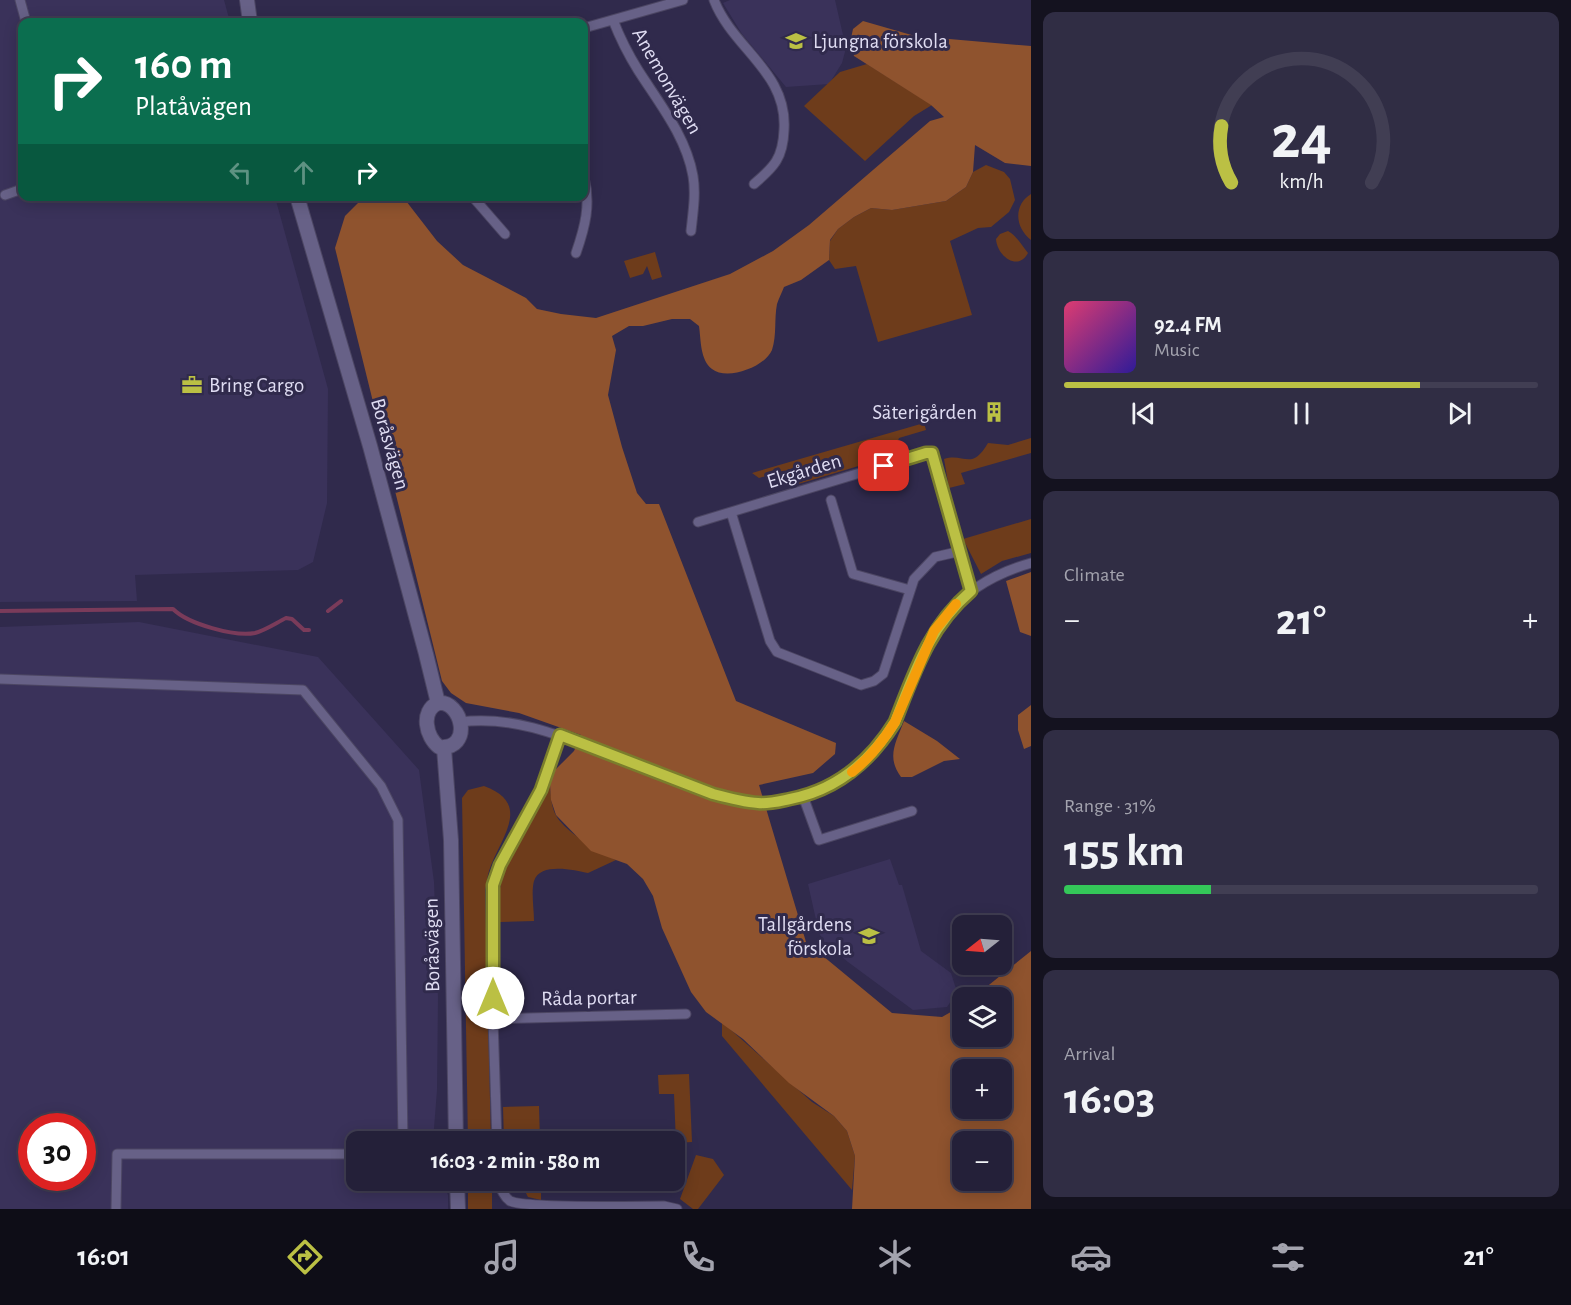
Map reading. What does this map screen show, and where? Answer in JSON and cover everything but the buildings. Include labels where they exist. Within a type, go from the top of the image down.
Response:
[{"type":"street","points":[[20,0],[25,18]]},
{"type":"street","points":[[247,0],[249,18]]},
{"type":"street","points":[[588,27],[683,0]]},
{"type":"street","points":[[714,0],[731,31],[776,85],[783,108],[785,121],[782,151],[772,169],[754,184]]},
{"type":"street","name":"Anemonvägen","points":[[613,20],[636,68],[677,130],[688,157],[693,176],[695,199],[691,231]]},
{"type":"street","points":[[4,195],[18,190]]},
{"type":"street","name":"Boråsvägen","points":[[298,201],[370,446],[438,703]]},
{"type":"street","points":[[476,201],[505,234]]},
{"type":"street","points":[[576,253],[586,224],[587,201]]},
{"type":"street","name":"Ekgården","points":[[731,512],[932,453],[971,591]]},
{"type":"street","points":[[831,500],[854,574],[910,590]]},
{"type":"street","points":[[698,522],[731,512],[770,641],[777,652],[861,685],[874,681],[883,674],[914,579],[935,558],[961,550]]},
{"type":"street","points":[[460,722],[505,722],[528,725],[560,735],[713,794],[735,800],[760,803],[803,796],[826,788],[848,776],[876,749],[895,722],[934,631],[958,602],[993,577],[1031,562]]},
{"type":"street","points":[[0,679],[303,690],[381,786],[398,820],[403,1131]]},
{"type":"street","points":[[438,703],[446,703],[451,706],[460,722],[460,737],[457,743],[439,747],[434,743],[428,729],[428,711],[438,703]]},
{"type":"street","points":[[497,1131],[493,1019],[493,885],[500,865],[541,790],[560,735]]},
{"type":"street","name":"Boråsvägen","points":[[444,747],[451,840],[456,1131]]},
{"type":"street","points":[[803,796],[819,840],[912,811]]},
{"type":"street","name":"Råda portar","points":[[493,1019],[686,1014]]},
{"type":"street","points":[[116,1209],[117,1154],[346,1154]]},
{"type":"street","points":[[457,1191],[458,1209]]},
{"type":"street","points":[[502,1191],[509,1201],[522,1205],[545,1207],[664,1206],[678,1209]]},
{"type":"shaded area","points":[[0,0],[224,0],[229,18],[18,18],[18,201],[276,201],[328,389],[327,503],[313,562],[298,570],[135,575],[137,601],[0,602]]},
{"type":"shaded area","name":"Ljungna förskola","points":[[730,0],[835,0],[846,48],[842,63],[829,84],[786,87],[742,34],[723,3]]},
{"type":"shaded area","points":[[863,21],[915,36],[1031,46],[1031,166],[1005,163],[975,145],[973,172],[966,187],[946,201],[892,210],[871,208],[854,217],[838,229],[830,240],[829,260],[801,280],[784,287],[777,304],[772,350],[762,362],[754,367],[736,373],[719,372],[712,369],[703,355],[699,326],[690,319],[672,319],[643,326],[629,326],[612,336],[616,350],[608,395],[637,493],[646,504],[659,504],[736,701],[836,743],[835,754],[813,773],[759,785],[806,942],[892,1013],[942,1017],[952,1011],[952,1047],[1012,1047],[1012,987],[986,987],[1001,975],[1012,975],[1012,966],[1031,951],[1031,1209],[852,1209],[855,1156],[847,1131],[834,1116],[789,1083],[743,1039],[706,1012],[691,992],[662,928],[653,896],[643,879],[627,864],[591,851],[556,815],[551,800],[550,784],[555,770],[574,751],[581,735],[519,713],[466,703],[451,693],[442,681],[335,248],[345,216],[360,201],[406,201],[437,241],[463,265],[526,298],[537,309],[596,318],[730,274],[773,251],[809,225],[930,121],[944,117],[931,105],[854,56],[850,43],[853,29]]},
{"type":"shaded area","points":[[867,64],[932,105],[914,116],[865,161],[804,106],[840,72]]},
{"type":"shaded area","points":[[986,165],[1004,172],[1010,179],[1015,200],[1009,212],[991,227],[978,228],[950,241],[972,315],[878,342],[856,266],[835,269],[829,260],[830,241],[838,229],[871,208],[892,210],[946,201],[966,187],[973,172]]},
{"type":"shaded area","points":[[1031,194],[1031,240],[1022,229],[1018,217],[1021,204]]},
{"type":"shaded area","points":[[1008,231],[1028,253],[1024,259],[1014,261],[1000,251],[996,239],[1000,234]]},
{"type":"shaded area","points":[[655,252],[662,277],[652,280],[647,266],[643,274],[630,278],[624,261]]},
{"type":"shaded area","points":[[924,423],[926,430],[899,438],[892,456],[795,485],[783,471],[759,478],[752,473]]},
{"type":"shaded area","points":[[1031,438],[1031,453],[961,473],[965,484],[949,488],[944,459],[951,457],[972,459],[982,452],[988,443],[1008,445]]},
{"type":"shaded area","points":[[1031,519],[1031,553],[1002,561],[981,574],[963,539]]},
{"type":"shaded area","points":[[1031,572],[1031,636],[1020,632],[1006,581]]},
{"type":"shaded area","points":[[139,622],[318,657],[419,770],[434,882],[438,998],[437,1090],[434,1131],[346,1131],[346,1191],[447,1191],[448,1209],[0,1209],[0,627]]},
{"type":"shaded area","points":[[1031,705],[1031,746],[1024,749],[1018,730],[1018,715]]},
{"type":"shaded area","points":[[904,721],[937,741],[960,759],[944,761],[912,777],[901,777],[896,770],[893,756]]},
{"type":"shaded area","points":[[550,784],[554,810],[561,823],[584,842],[616,860],[588,873],[558,869],[543,871],[537,875],[533,885],[534,921],[500,922],[500,888],[503,874]]},
{"type":"shaded area","points":[[484,786],[499,794],[507,802],[510,812],[509,823],[489,871],[485,890],[491,1131],[468,1131],[462,798],[468,790]]},
{"type":"shaded area","name":"Tallgårdens förskola","points":[[890,859],[899,885],[902,885],[921,951],[951,973],[955,987],[952,987],[952,1000],[947,1007],[913,1010],[825,943],[819,933],[808,884]]},
{"type":"shaded area","points":[[722,1022],[812,1102],[834,1116],[847,1131],[855,1156],[852,1190],[722,1036]]},
{"type":"shaded area","points":[[689,1074],[692,1142],[685,1142],[685,1131],[676,1131],[674,1094],[659,1094],[658,1075]]},
{"type":"shaded area","points":[[539,1106],[540,1131],[504,1131],[503,1107]]},
{"type":"shaded area","points":[[696,1155],[713,1159],[724,1175],[698,1209],[693,1209],[680,1199],[685,1191]]},
{"type":"shaded area","points":[[468,1191],[492,1191],[492,1209],[468,1209]]},
{"type":"shaded area","points":[[525,1191],[541,1191],[541,1200],[528,1197]]},
{"type":"waterway","points":[[328,611],[341,601]]},
{"type":"waterway","points":[[0,611],[173,609],[189,620],[236,633],[255,633],[286,618],[292,619],[304,630],[309,630]]},
{"type":"slow traffic","points":[[852,772],[865,762],[895,722],[934,631],[956,604]]},
{"type":"place","name":"Ljungna förskola","points":[[796,41]]},
{"type":"place","name":"Bring Cargo","points":[[192,385]]},
{"type":"place","name":"Säterigården","points":[[994,412]]},
{"type":"place","name":"Tallgårdens förskola","points":[[869,936]]},
{"type":"route","points":[[493,998],[492,893],[495,877],[541,790],[560,735],[713,794],[760,803],[803,796],[826,788],[848,776],[876,749],[895,722],[934,631],[943,618],[971,591],[932,453],[884,466]]}]
